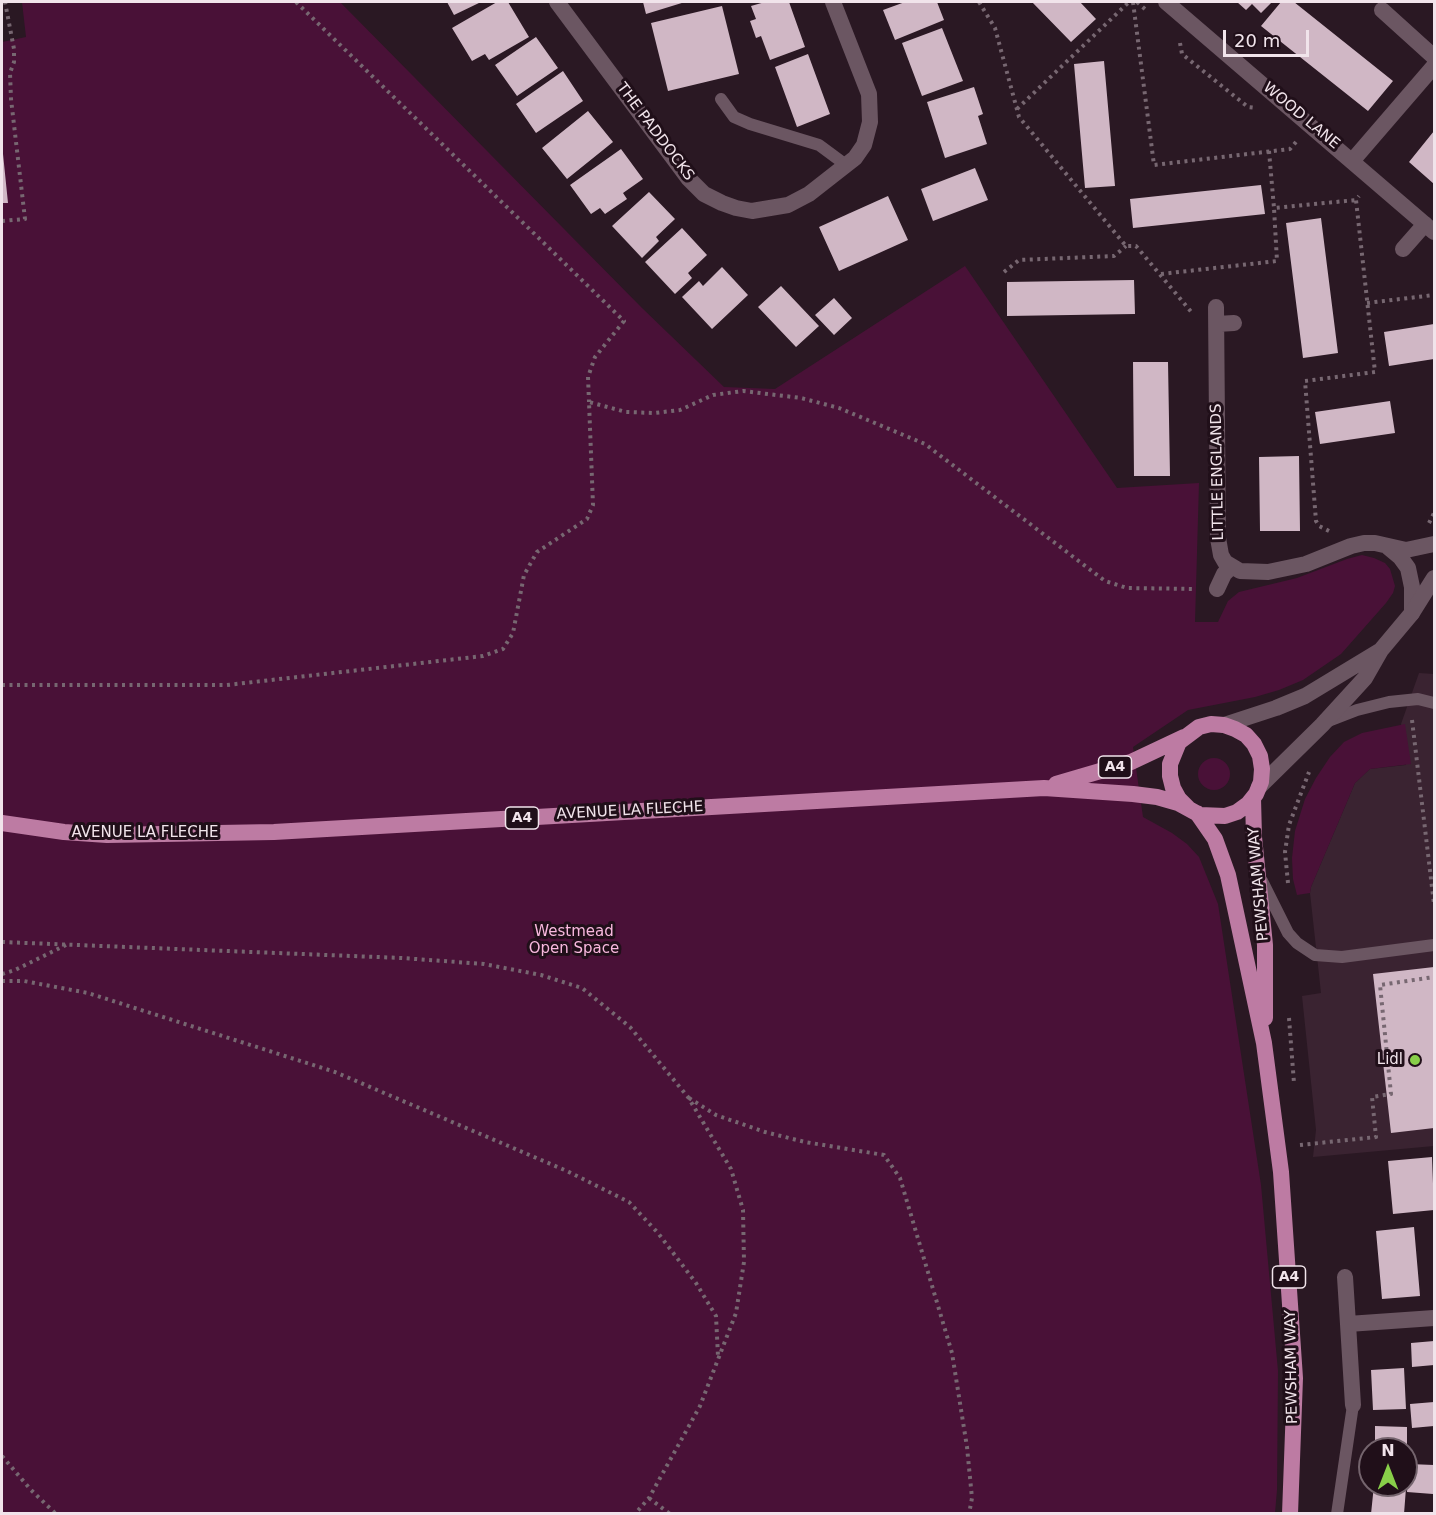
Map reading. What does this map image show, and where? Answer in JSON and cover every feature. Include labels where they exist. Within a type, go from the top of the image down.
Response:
[{"type":"main road","name":"AVENUE LA FLECHE","points":[[1044,788],[1131,762],[1184,737],[1199,727],[1211,724],[1224,725]]},
{"type":"main road","name":"A4","points":[[1224,725],[1246,735],[1260,756],[1262,769],[1256,793]]},
{"type":"main road","name":"A4","points":[[1184,737],[1173,752],[1170,776],[1176,794],[1192,810]]},
{"type":"main road","name":"AVENUE LA FLECHE","points":[[2,823],[64,832],[106,835],[274,832],[1044,788],[1158,797],[1212,817],[1238,812],[1256,793]]},
{"type":"main road","name":"PEWSHAM WAY","points":[[1256,793],[1254,837],[1265,945],[1264,1042]]},
{"type":"main road","name":"PEWSHAM WAY","points":[[1192,810],[1215,839],[1228,875],[1264,1042],[1281,1172],[1295,1378],[1290,1514]]},
{"type":"street","name":"THE PADDOCKS","points":[[557,2],[688,178],[704,194],[736,208],[752,211],[788,205],[809,194],[855,158],[864,145],[871,109],[866,82],[833,2]]},
{"type":"street","name":"WOOD LANE","points":[[1166,2],[1430,228]]},
{"type":"street","points":[[1382,10],[1434,57]]},
{"type":"street","points":[[1353,160],[1434,66]]},
{"type":"street","points":[[1403,249],[1430,228]]},
{"type":"street","name":"LITTLE ENGLANDS","points":[[1222,318],[1216,343],[1219,547],[1221,555],[1231,567]]},
{"type":"street","points":[[1217,589],[1224,574],[1231,567],[1250,572],[1268,572],[1306,564],[1351,546],[1375,543],[1406,550],[1434,543]]},
{"type":"street","points":[[1387,546],[1400,557],[1408,568],[1412,587],[1412,613]]},
{"type":"street","name":"AVENUE LA FLECHE","points":[[1256,793],[1365,678],[1381,650],[1412,613],[1434,578]]},
{"type":"street","name":"AVENUE LA FLECHE","points":[[1224,725],[1305,696],[1381,650]]},
{"type":"street","points":[[1345,1277],[1353,1405]]},
{"type":"street","points":[[1348,1324],[1434,1318]]},
{"type":"lane","points":[[721,99],[734,117],[819,145],[846,165]]},
{"type":"lane","points":[[1324,723],[1357,710],[1393,702],[1418,699],[1434,703]]},
{"type":"lane","points":[[1258,871],[1288,933],[1297,944],[1315,955],[1342,957],[1434,945]]},
{"type":"lane","points":[[1337,1514],[1353,1405]]},
{"type":"path","points":[[2,221],[25,219],[11,99],[10,73],[14,62],[14,49],[5,2]]},
{"type":"path","points":[[2,685],[227,685],[483,656],[503,649],[513,633],[524,575],[537,552],[587,519],[593,505],[588,377],[595,357],[624,321],[296,2]]},
{"type":"path","points":[[980,2],[995,28],[1019,117],[1126,246]]},
{"type":"path","points":[[1017,109],[1131,2]]},
{"type":"path","points":[[1131,2],[1154,165],[1290,149]]},
{"type":"path","points":[[1160,274],[1277,261],[1269,151]]},
{"type":"path","points":[[1332,532],[1323,529],[1316,521],[1305,381],[1375,372],[1356,200],[1364,190]]},
{"type":"path","points":[[1274,208],[1356,200]]},
{"type":"path","points":[[1004,272],[1019,260],[1114,256],[1126,246],[1136,246],[1216,343]]},
{"type":"path","points":[[1367,303],[1434,295]]},
{"type":"path","points":[[589,402],[626,412],[655,413],[680,410],[713,395],[743,391],[801,398],[839,408],[925,444],[1105,581],[1127,588],[1217,589]]},
{"type":"path","points":[[1393,702],[1394,720],[1412,718],[1434,904]]},
{"type":"path","points":[[1290,894],[1285,873],[1289,825],[1309,772],[1315,765]]},
{"type":"path","points":[[2,942],[402,958],[484,964],[541,975],[582,988],[630,1027],[688,1096],[731,1169],[743,1210],[744,1262],[736,1313],[700,1406],[649,1497],[636,1514]]},
{"type":"path","points":[[2,974],[69,944]]},
{"type":"path","points":[[1299,1134],[1300,1145],[1376,1137],[1372,1097],[1391,1094],[1380,985],[1434,977]]},
{"type":"path","points":[[2,981],[24,981],[88,993],[335,1072],[567,1171],[629,1202],[658,1233],[696,1283],[716,1316],[718,1360]]},
{"type":"path","points":[[1288,1008],[1295,1088]]},
{"type":"path","points":[[688,1096],[716,1116],[765,1132],[805,1142],[884,1155],[900,1178],[952,1353],[967,1447],[972,1498],[969,1514]]},
{"type":"path","points":[[2,1456],[31,1490],[56,1514]]},
{"type":"path","points":[[649,1497],[670,1514]]},
{"type":"shaded area","points":[[1419,673],[1434,674],[1434,1146],[1313,1157],[1316,1130],[1302,996],[1321,993],[1311,887],[1355,783],[1370,769],[1406,765],[1401,724]]},
{"type":"green space","name":"Westmead Open Space","points":[[22,2],[340,2],[642,308],[724,387],[775,389],[965,266],[1117,488],[1199,483],[1195,622],[1218,622],[1228,601],[1239,592],[1297,578],[1347,559],[1362,555],[1385,563],[1390,569],[1395,586],[1393,593],[1341,654],[1303,680],[1279,690],[1188,710],[1133,747],[1143,817],[1172,833],[1199,857],[1218,904],[1261,1185],[1278,1371],[1275,1513],[2,1513],[2,42],[26,37]]},
{"type":"green space","points":[[1405,724],[1411,764],[1370,769],[1355,783],[1310,893],[1297,895],[1293,879],[1292,858],[1295,831],[1305,799],[1316,778],[1330,757],[1344,742],[1362,733]]},
{"type":"green space","points":[[1214,758],[1225,763],[1230,774],[1225,785],[1214,790],[1203,785],[1198,774],[1203,763]]},
{"type":"building","points":[[447,2],[481,2],[454,15]]},
{"type":"building","points":[[497,2],[508,2],[529,37],[489,60],[485,54],[472,61],[452,28]]},
{"type":"building","points":[[643,2],[685,2],[646,14]]},
{"type":"building","points":[[765,2],[789,2],[805,47],[770,60],[761,36],[756,38],[750,21],[756,19],[751,6]]},
{"type":"building","points":[[905,2],[937,2],[944,20],[895,40],[883,10]]},
{"type":"building","points":[[1032,2],[1080,2],[1096,19],[1071,42]]},
{"type":"building","points":[[1237,2],[1272,2],[1261,13],[1252,4],[1246,10]]},
{"type":"building","points":[[1281,2],[1294,2],[1393,81],[1368,111],[1261,26]]},
{"type":"building","points":[[722,6],[739,74],[668,91],[651,23]]},
{"type":"building","points":[[942,28],[963,81],[922,96],[902,43]]},
{"type":"building","points":[[536,37],[558,68],[517,96],[495,65]]},
{"type":"building","points":[[808,54],[830,114],[797,127],[775,67]]},
{"type":"building","points":[[1104,61],[1115,186],[1085,188],[1074,64]]},
{"type":"building","points":[[563,71],[583,101],[536,133],[516,104]]},
{"type":"building","points":[[974,87],[983,114],[978,116],[987,144],[945,158],[927,102]]},
{"type":"building","points":[[588,111],[613,142],[567,179],[542,148]]},
{"type":"building","points":[[1434,131],[1434,184],[1409,162]]},
{"type":"building","points":[[621,149],[643,179],[623,193],[627,199],[605,214],[600,208],[591,214],[570,185]]},
{"type":"building","points":[[3,154],[8,203],[2,203]]},
{"type":"building","points":[[975,168],[988,200],[933,221],[921,189]]},
{"type":"building","points":[[1261,185],[1265,214],[1133,228],[1130,199]]},
{"type":"building","points":[[649,192],[675,219],[656,237],[659,241],[642,258],[612,226]]},
{"type":"building","points":[[888,196],[908,240],[839,271],[819,227]]},
{"type":"building","points":[[1321,218],[1338,353],[1303,358],[1286,223]]},
{"type":"building","points":[[682,228],[707,255],[688,273],[692,278],[675,294],[645,262]]},
{"type":"building","points":[[722,267],[748,295],[712,329],[682,297],[699,281],[703,286]]},
{"type":"building","points":[[1134,280],[1135,314],[1007,316],[1007,282]]},
{"type":"building","points":[[781,286],[819,326],[796,347],[758,307]]},
{"type":"building","points":[[834,298],[852,318],[834,335],[815,315]]},
{"type":"building","points":[[1434,324],[1434,359],[1389,366],[1384,332]]},
{"type":"building","points":[[1133,362],[1168,362],[1170,476],[1134,476]]},
{"type":"building","points":[[1390,401],[1395,433],[1320,444],[1315,412]]},
{"type":"building","points":[[1299,456],[1300,531],[1260,531],[1259,457]]},
{"type":"building","name":"Lidl","points":[[1434,967],[1434,1128],[1391,1133],[1373,974]]},
{"type":"building","points":[[1432,1157],[1434,1210],[1393,1214],[1388,1161]]},
{"type":"building","points":[[1414,1227],[1420,1296],[1382,1299],[1376,1231]]},
{"type":"building","points":[[1434,1341],[1434,1365],[1412,1367],[1411,1343]]},
{"type":"building","points":[[1404,1368],[1406,1409],[1373,1410],[1371,1370]]},
{"type":"building","points":[[1434,1402],[1434,1426],[1412,1428],[1410,1404]]},
{"type":"building","points":[[1375,1426],[1407,1427],[1407,1437],[1375,1437]]},
{"type":"building","points":[[1418,1464],[1434,1465],[1433,1494],[1418,1493]]},
{"type":"building","points":[[1373,1497],[1405,1497],[1404,1514],[1371,1514]]},
{"type":"place","name":"Lidl","points":[[1415,1060]]}]
